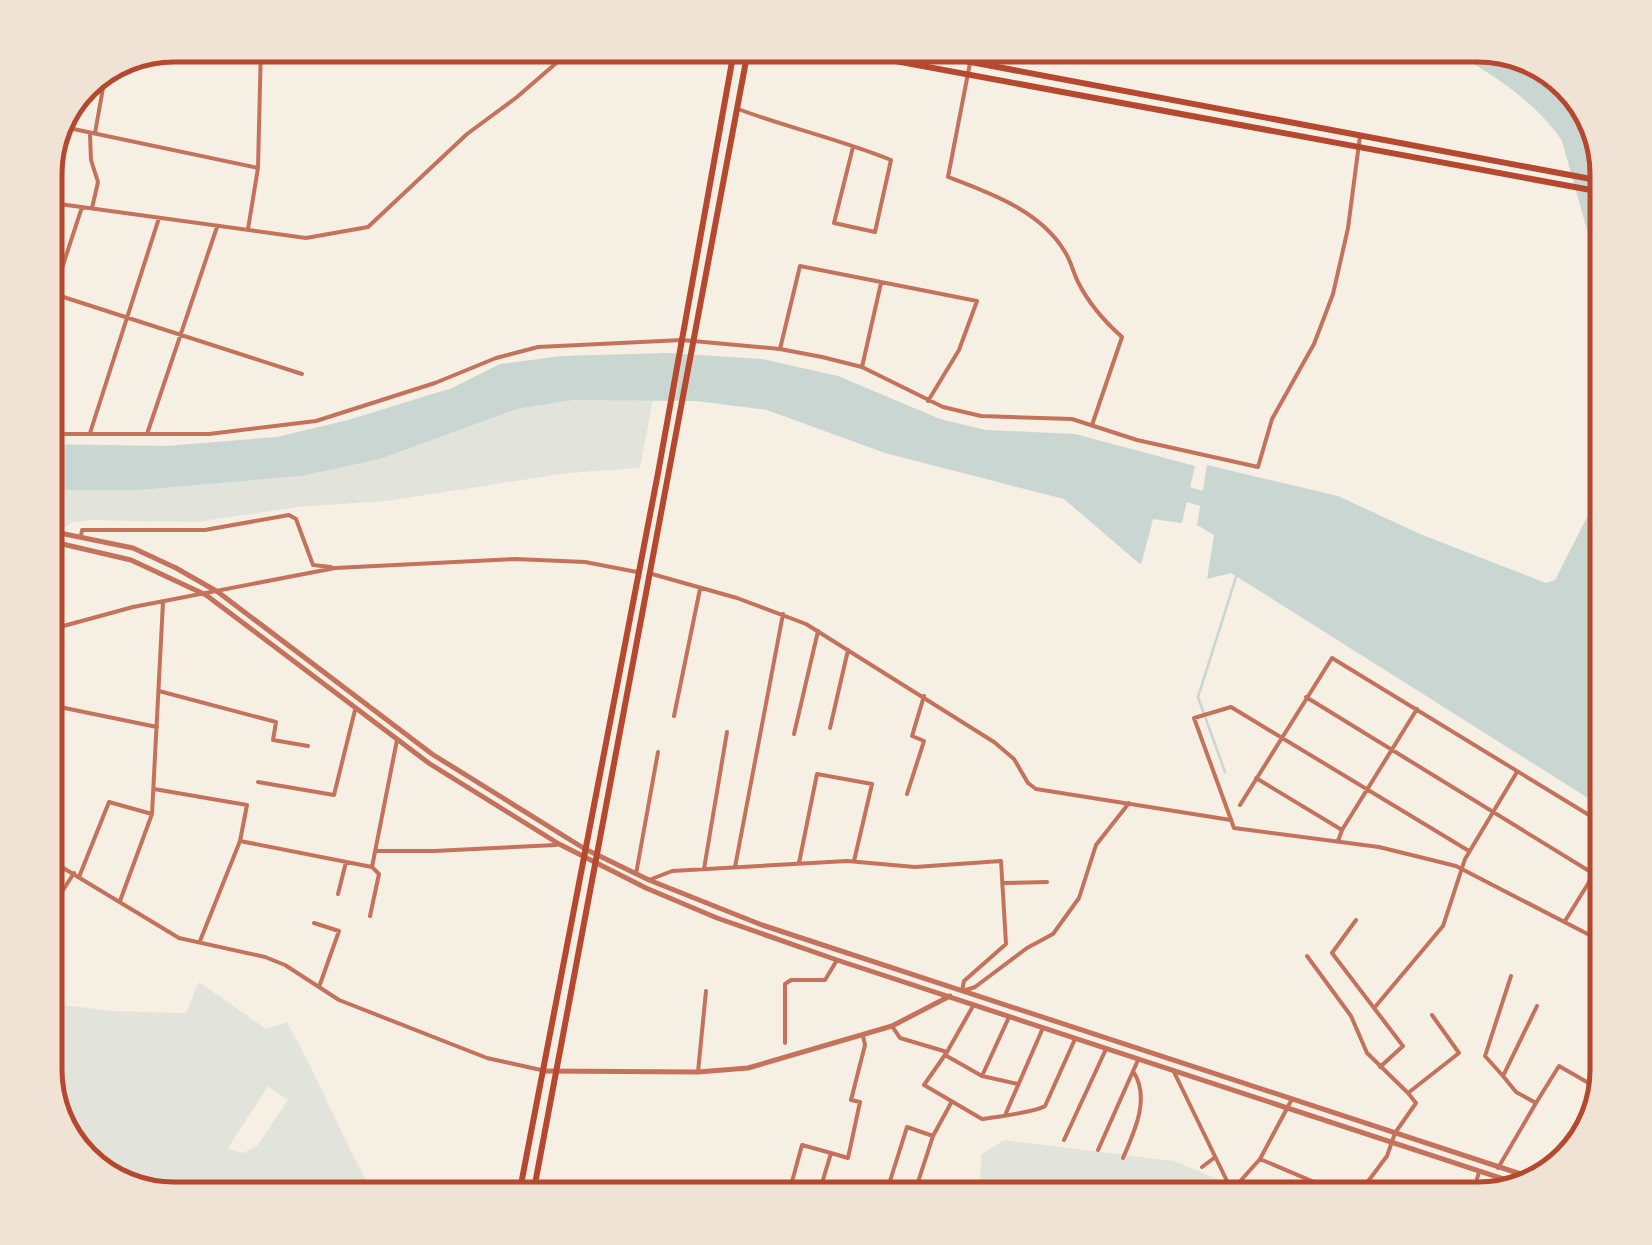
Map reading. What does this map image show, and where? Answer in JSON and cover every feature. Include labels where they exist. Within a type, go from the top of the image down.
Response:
[{"type":"main road","points":[[521,1182],[658,473],[732,63]]},
{"type":"main road","points":[[535,1182],[746,63]]},
{"type":"main road","points":[[914,63],[1590,189]]},
{"type":"main road","points":[[970,63],[1590,179]]},
{"type":"street","points":[[248,229],[258,168],[261,63]]},
{"type":"street","points":[[63,204],[306,238],[368,227],[468,134],[556,63]]},
{"type":"street","points":[[970,63],[948,177],[1006,198],[1050,234],[1065,251],[1079,284],[1122,337],[1092,425]]},
{"type":"street","points":[[92,208],[98,182],[92,160],[92,133],[102,89]]},
{"type":"street","points":[[738,108],[853,147],[891,160],[875,232],[834,224],[853,147]]},
{"type":"street","points":[[73,129],[258,168]]},
{"type":"street","points":[[63,434],[210,434],[316,420],[435,383],[496,358],[538,348],[681,343],[780,349],[862,366],[928,402],[980,416],[1072,419],[1137,440],[1258,466],[1272,420],[1314,344],[1333,294],[1348,228],[1360,136]]},
{"type":"street","points":[[63,266],[82,207]]},
{"type":"street","points":[[90,434],[159,218]]},
{"type":"street","points":[[147,434],[217,227]]},
{"type":"street","points":[[780,349],[800,266],[976,301],[960,350],[928,402]]},
{"type":"street","points":[[862,366],[881,282]]},
{"type":"street","points":[[63,297],[302,374]]},
{"type":"street","points":[[82,536],[82,530],[205,530],[289,515],[296,519],[312,565],[335,568]]},
{"type":"street","points":[[63,533],[134,548],[218,592],[432,754],[596,864],[717,918],[837,960],[1503,1180]]},
{"type":"street","points":[[63,544],[130,560],[206,595],[397,740],[558,844],[598,855],[734,915],[1519,1174]]},
{"type":"street","points":[[63,627],[163,602],[335,568],[515,558],[585,562],[700,587],[783,614],[818,630],[994,742],[1014,759],[1028,783],[1036,788],[1231,820]]},
{"type":"street","points":[[674,716],[700,587]]},
{"type":"street","points":[[119,902],[152,814],[163,602]]},
{"type":"street","points":[[736,867],[783,614]]},
{"type":"street","points":[[794,734],[818,630]]},
{"type":"street","points":[[830,728],[848,648]]},
{"type":"street","points":[[1240,805],[1332,658],[1590,816]]},
{"type":"street","points":[[159,691],[276,722],[272,740],[308,746]]},
{"type":"street","points":[[907,794],[924,741],[912,736],[924,695]]},
{"type":"street","points":[[1306,697],[1590,872]]},
{"type":"street","points":[[1469,852],[1231,707],[1194,718],[1234,828],[1338,841],[1422,856],[1462,868],[1590,935]]},
{"type":"street","points":[[63,708],[157,727]]},
{"type":"street","points":[[258,782],[334,795],[355,708]]},
{"type":"street","points":[[1338,841],[1417,710]]},
{"type":"street","points":[[704,869],[727,732]]},
{"type":"street","points":[[372,866],[397,740]]},
{"type":"street","points":[[636,874],[658,752]]},
{"type":"street","points":[[1375,1007],[1443,926],[1469,852],[1517,772]]},
{"type":"street","points":[[799,864],[818,774],[872,784],[854,861]]},
{"type":"street","points":[[1256,778],[1342,830]]},
{"type":"street","points":[[154,789],[247,804],[240,841],[199,943]]},
{"type":"street","points":[[63,894],[77,875],[110,802],[152,814]]},
{"type":"street","points":[[63,868],[179,938],[266,957],[339,1000],[486,1058],[556,1072],[698,1072],[748,1068],[863,1036],[975,987],[1027,948],[1053,934],[1079,898],[1096,846],[1129,803]]},
{"type":"street","points":[[240,841],[372,866],[379,874],[370,916]]},
{"type":"street","points":[[376,851],[434,852],[558,844]]},
{"type":"street","points":[[649,880],[672,871],[736,867],[854,861],[915,868],[1001,861],[1006,944],[964,981],[962,991]]},
{"type":"street","points":[[338,894],[346,862]]},
{"type":"street","points":[[1564,921],[1590,880]]},
{"type":"street","points":[[1002,883],[1047,882]]},
{"type":"street","points":[[1356,920],[1332,952],[1403,1046],[1380,1067]]},
{"type":"street","points":[[314,924],[339,932],[319,987]]},
{"type":"street","points":[[1307,956],[1351,1016],[1367,1054],[1416,1103],[1367,1182]]},
{"type":"street","points":[[786,1044],[785,984],[790,980],[825,980],[837,960]]},
{"type":"street","points":[[1511,976],[1485,1056],[1516,1092],[1536,1103]]},
{"type":"street","points":[[698,1072],[706,991]]},
{"type":"street","points":[[974,1005],[924,1085],[982,1120],[1006,1113],[1036,1112],[1045,1106],[1075,1039]]},
{"type":"street","points":[[1503,1076],[1537,1006]]},
{"type":"street","points":[[1408,1093],[1459,1053],[1432,1015]]},
{"type":"street","points":[[982,1076],[1009,1016]]},
{"type":"street","points":[[892,1026],[900,1038],[946,1053],[982,1076],[1018,1084]]},
{"type":"street","points":[[1006,1113],[1042,1028]]},
{"type":"street","points":[[793,1182],[802,1146],[848,1158],[860,1102],[851,1100],[865,1045],[863,1036]]},
{"type":"street","points":[[1064,1140],[1106,1049]]},
{"type":"street","points":[[1098,1150],[1138,1060]]},
{"type":"street","points":[[1498,1168],[1559,1066],[1589,1083]]},
{"type":"street","points":[[1123,1158],[1140,1116],[1138,1078],[1133,1071]]},
{"type":"street","points":[[1174,1072],[1204,1129],[1214,1158],[1230,1182]]},
{"type":"street","points":[[1239,1182],[1260,1159],[1292,1099]]},
{"type":"street","points":[[918,1182],[951,1102]]},
{"type":"street","points":[[891,1182],[908,1127],[934,1136]]},
{"type":"street","points":[[822,1182],[831,1154]]},
{"type":"street","points":[[1202,1167],[1214,1158]]},
{"type":"street","points":[[1260,1159],[1313,1182]]},
{"type":"street","points":[[1476,1182],[1479,1172]]},
{"type":"shaded area","points":[[1471,63],[1499,65],[1527,74],[1546,86],[1571,112],[1587,153],[1590,241],[1562,141],[1537,111]]},
{"type":"shaded area","points":[[668,353],[762,359],[838,376],[940,419],[986,430],[1075,434],[1195,466],[1182,523],[1153,519],[1141,565],[1064,499],[885,453],[767,410],[696,401],[571,400],[517,409],[380,459],[302,476],[139,490],[63,490],[63,444],[166,446],[277,437],[452,388],[500,364],[561,356]]},
{"type":"shaded area","points":[[568,400],[653,400],[640,468],[567,473],[387,501],[298,507],[196,522],[90,520],[63,528],[63,490],[139,490],[302,476],[380,459],[517,409]]},
{"type":"shaded area","points":[[1207,465],[1338,496],[1420,534],[1546,583],[1555,580],[1590,511],[1590,799],[1231,573],[1207,579],[1214,535],[1197,525]]},
{"type":"shaded area","points":[[199,982],[266,1029],[287,1022],[368,1182],[175,1182],[138,1177],[106,1159],[86,1139],[66,1099],[63,1005],[186,1013]],"holes":[[[268,1086],[288,1100],[257,1146],[243,1153],[228,1148]]]},
{"type":"shaded area","points":[[1004,1140],[1174,1161],[1220,1182],[984,1182],[980,1179],[981,1155]]},
{"type":"waterway","points":[[1170,489],[1220,504]]},
{"type":"waterway","points":[[1225,772],[1198,697],[1237,574]]}]
